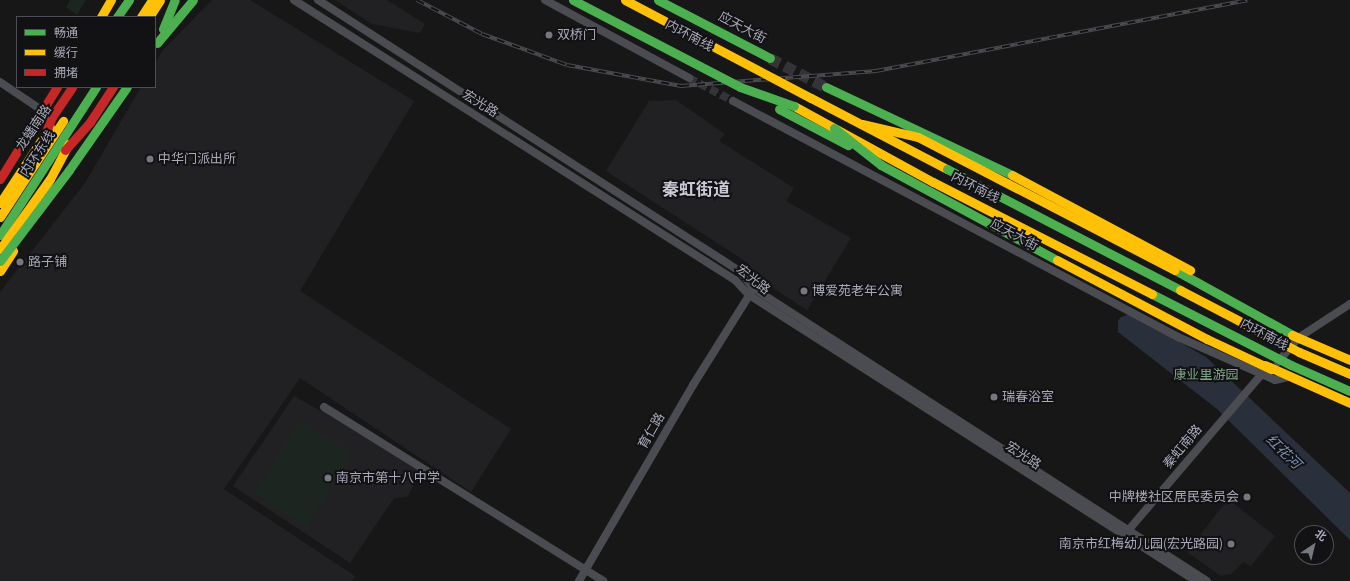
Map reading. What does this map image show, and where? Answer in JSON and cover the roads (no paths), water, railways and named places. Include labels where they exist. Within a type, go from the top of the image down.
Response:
[{"type":"main road","points":[[102,16],[111,0]]},
{"type":"main road","points":[[118,16],[129,0]]},
{"type":"main road","points":[[126,16],[136,0]]},
{"type":"main road","points":[[133,16],[143,0]]},
{"type":"main road","points":[[142,16],[152,0]]},
{"type":"main road","points":[[150,16],[160,0]]},
{"type":"main road","points":[[156,20],[169,0]]},
{"type":"main road","points":[[156,44],[175,0]]},
{"type":"main road","points":[[156,44],[193,0]]},
{"type":"main road","points":[[564,0],[686,64]]},
{"type":"main road","points":[[573,0],[740,87],[794,106]]},
{"type":"main road","name":"内环南线","points":[[592,0],[794,106],[933,182],[1291,365],[1350,391]]},
{"type":"main road","name":"内环南线","points":[[626,0],[1299,352],[1350,374]]},
{"type":"main road","points":[[643,0],[775,70],[811,98]]},
{"type":"main road","name":"应天大街","points":[[658,0],[770,58]]},
{"type":"main road","points":[[826,87],[977,156],[1236,295],[1298,338]]},
{"type":"main road","points":[[0,179],[56,88]]},
{"type":"main road","points":[[45,134],[52,117],[71,88]]},
{"type":"main road","name":"龙蟠南路","points":[[0,203],[77,88]]},
{"type":"main road","name":"内环东线","points":[[0,217],[85,88]]},
{"type":"main road","name":"内环东线","points":[[0,235],[95,88]]},
{"type":"main road","points":[[0,271],[36,215],[50,179],[65,150],[104,88]]},
{"type":"main road","points":[[65,150],[90,122],[112,88]]},
{"type":"main road","points":[[0,261],[69,170],[126,88]]},
{"type":"main road","name":"应天大街","points":[[779,108],[1210,334],[1271,369],[1350,403]]},
{"type":"main road","points":[[862,124],[918,137],[1233,300],[1298,338],[1350,360]]},
{"type":"main road","points":[[834,128],[881,165],[927,192],[1207,339],[1271,369]]},
{"type":"main road","points":[[0,249],[50,179]]},
{"type":"street","name":"宏光路","points":[[294,0],[735,280],[751,292],[1126,533],[1196,581]]},
{"type":"street","name":"宏光路","points":[[318,0],[741,272],[751,292]]},
{"type":"street","points":[[545,0],[689,78]]},
{"type":"street","points":[[0,82],[52,117]]},
{"type":"street","name":"应天大街","points":[[733,101],[1178,337],[1259,377],[1275,380],[1288,377]]},
{"type":"street","name":"育仁路","points":[[578,581],[693,385],[751,292]]},
{"type":"street","points":[[1271,369],[1298,338],[1350,304]]},
{"type":"street","name":"秦虹南路","points":[[1126,533],[1259,377]]},
{"type":"street","points":[[324,407],[603,581]]},
{"type":"street","name":"宏光路","points":[[1126,533],[1207,581]]},
{"type":"water","name":"红花河","points":[[1130,314],[1206,357],[1350,493],[1350,540],[1217,409],[1118,332],[1118,321],[1121,317]]},
{"type":"tunnel","points":[[770,58],[826,87]]},
{"type":"tunnel","points":[[689,78],[733,101]]},
{"type":"railway","points":[[417,0],[482,34],[567,65],[681,86],[876,71],[1247,0]]},
{"type":"place","name":"双桥门","points":[[549,35]]},
{"type":"place","name":"中华门派出所","points":[[150,159]]},
{"type":"place","name":"路子铺","points":[[20,262]]},
{"type":"place","name":"博爱苑老年公寓","points":[[804,291]]},
{"type":"place","name":"瑞春浴室","points":[[994,397]]},
{"type":"place","name":"南京市第十八中学","points":[[328,478]]},
{"type":"place","name":"中牌楼社区居民委员会","points":[[1247,497]]},
{"type":"place","name":"南京市红梅幼儿园(宏光路园)","points":[[1231,544]]},
{"type":"district","name":"秦虹街道","points":[[696,191]]},
{"type":"park label","name":"康业里游园","points":[[1206,375]]}]
